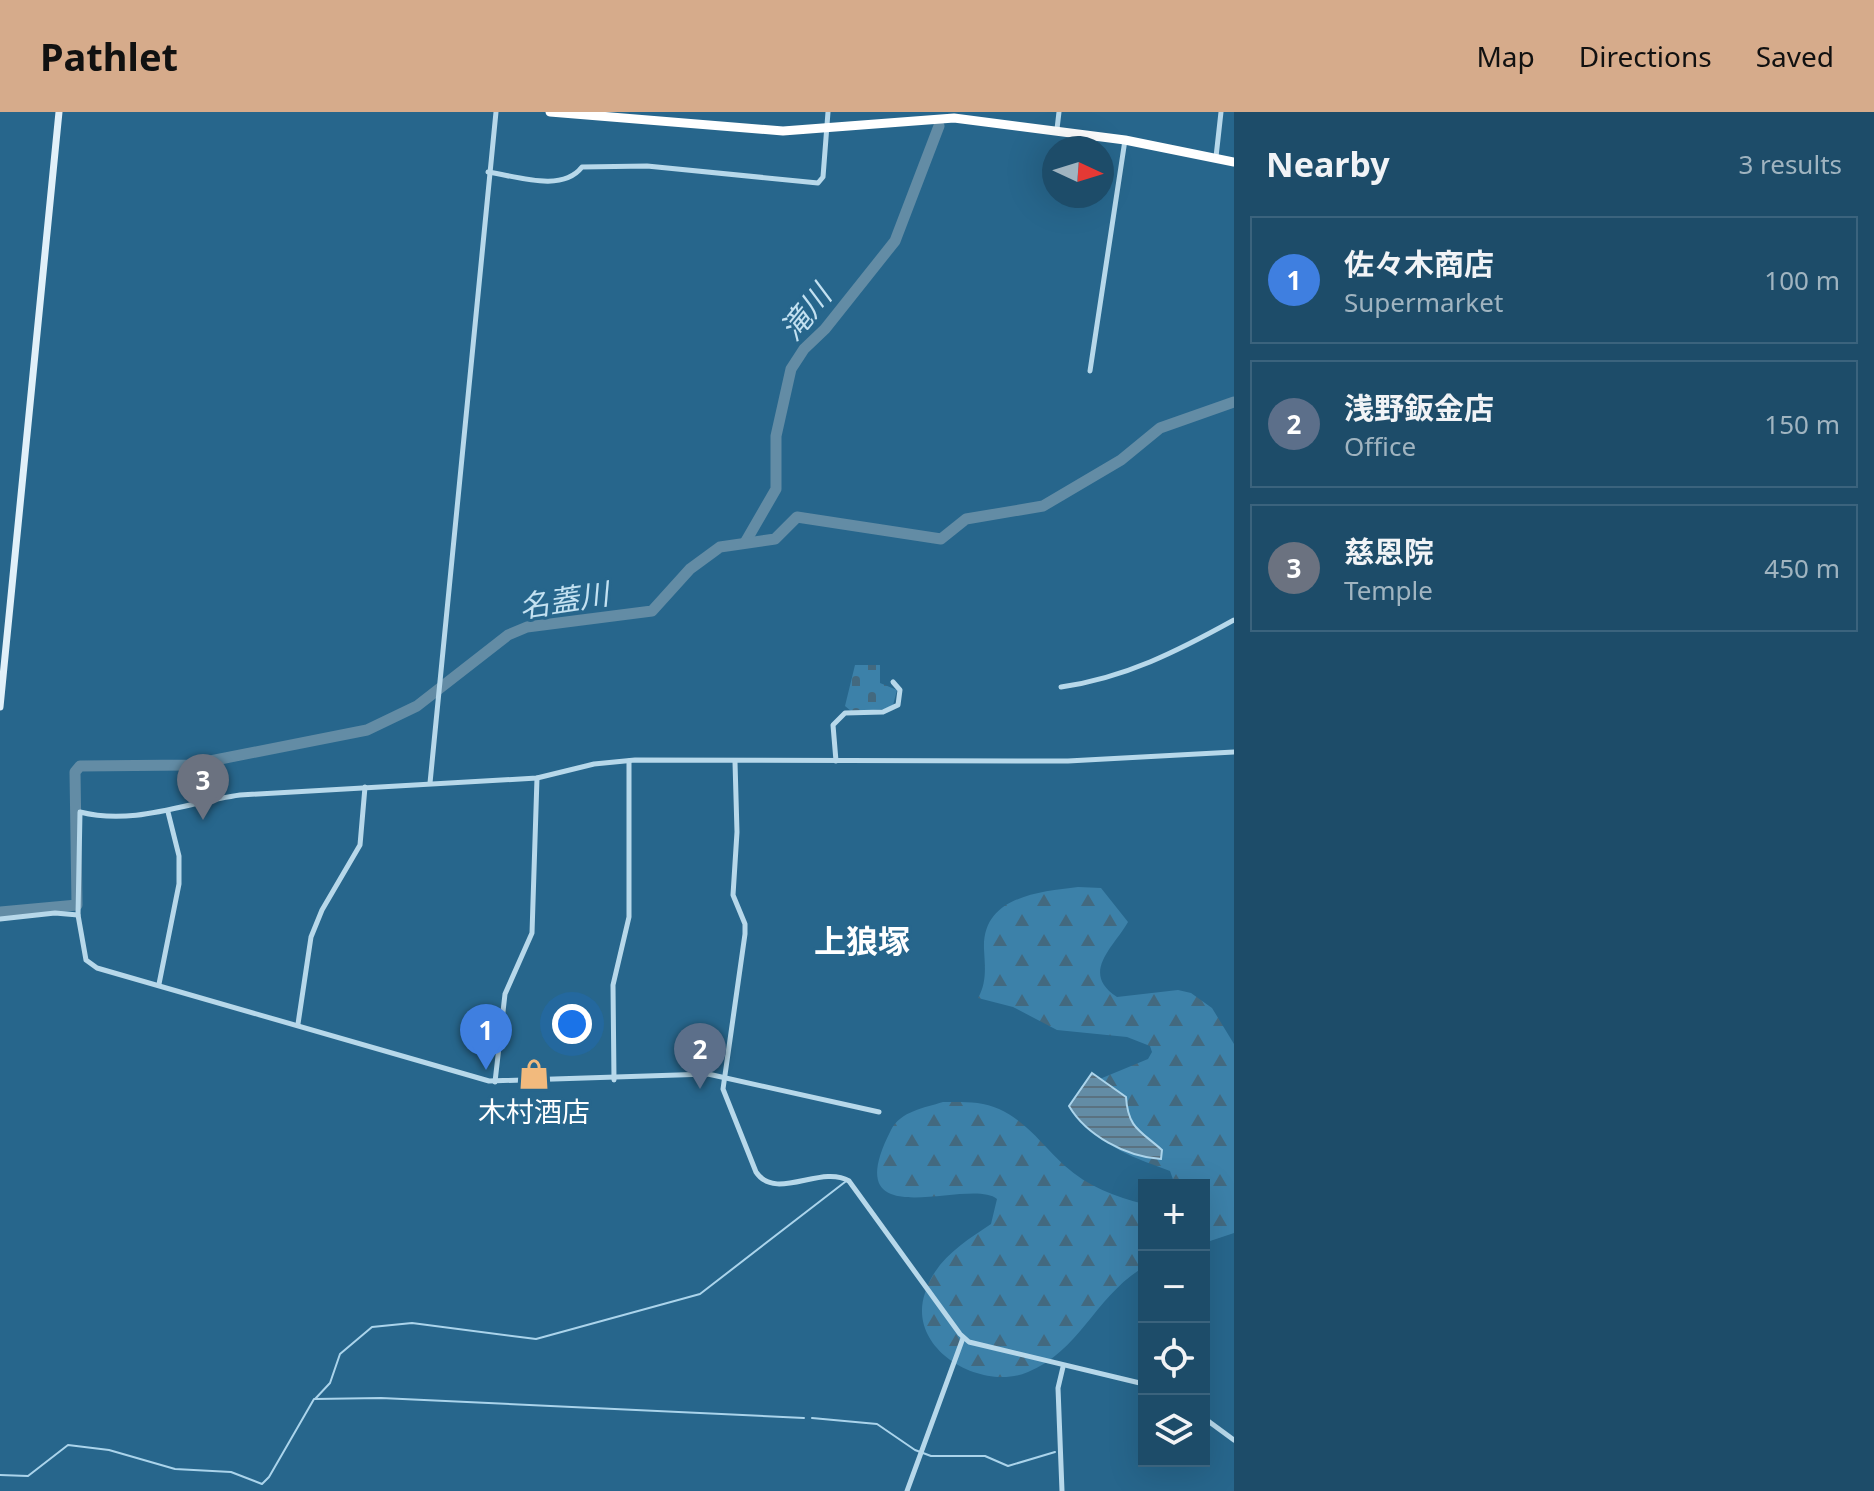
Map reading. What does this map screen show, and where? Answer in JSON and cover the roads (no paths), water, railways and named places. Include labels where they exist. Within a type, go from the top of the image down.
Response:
[{"type":"highway","points":[[550,112],[783,131],[954,118],[1057,129],[1234,162]]},
{"type":"street","points":[[0,707],[59,112]]},
{"type":"street","points":[[430,783],[496,112]]},
{"type":"street","points":[[488,172],[559,181],[575,176],[582,167],[647,166],[818,183],[823,177],[828,112]]},
{"type":"street","points":[[942,112],[954,118]]},
{"type":"street","points":[[1057,129],[1059,112]]},
{"type":"street","points":[[1216,158],[1221,112]]},
{"type":"street","points":[[1090,371],[1125,140]]},
{"type":"street","points":[[1061,687],[1116,677],[1138,669],[1234,620]]},
{"type":"street","points":[[836,761],[833,725],[845,713],[891,711],[898,705],[900,690],[893,682]]},
{"type":"street","points":[[879,1112],[724,1077],[689,1074],[614,1080],[495,1082],[97,968],[86,960],[78,915],[80,812],[110,817],[168,812],[211,799],[537,778],[594,764],[629,761],[1068,761],[1234,752]]},
{"type":"street","points":[[614,1080],[612,994],[629,917],[629,761]]},
{"type":"street","points":[[735,762],[737,832],[733,895],[745,924],[732,1008],[731,1057],[724,1077],[732,1115],[761,1180],[774,1184],[833,1174],[849,1181],[963,1338],[1063,1367],[1138,1383]]},
{"type":"street","points":[[495,1082],[505,994],[532,933],[537,778]]},
{"type":"street","points":[[298,1024],[311,937],[322,910],[360,845],[365,787]]},
{"type":"street","points":[[159,984],[179,884],[179,856],[168,812]]},
{"type":"street","points":[[0,919],[55,913],[78,915]]},
{"type":"street","points":[[907,1491],[963,1338]]},
{"type":"street","points":[[1062,1491],[1058,1388],[1063,1367]]},
{"type":"street","points":[[1210,1422],[1234,1440]]},
{"type":"waterway","name":"滝川","points":[[746,541],[776,489],[776,436],[791,369],[804,349],[825,329],[895,241],[939,126]]},
{"type":"waterway","name":"名蓋川","points":[[0,912],[77,905],[75,772],[80,766],[190,765],[367,730],[417,706],[508,635],[527,627],[652,611],[690,569],[720,547],[775,539],[797,517],[941,539],[966,519],[1043,506],[1121,460],[1160,428],[1234,402]]},
{"type":"waterway","points":[[315,1399],[330,1383],[340,1354],[372,1327],[412,1323],[536,1339],[700,1294],[845,1182]]},
{"type":"waterway","points":[[0,1475],[28,1476],[68,1445],[109,1450],[175,1469],[231,1472],[262,1484],[314,1399],[381,1398],[804,1418]]},
{"type":"waterway","points":[[812,1418],[877,1424],[915,1450],[931,1456],[985,1456],[1008,1466],[1055,1452]]},
{"type":"place","name":"慈恩院","points":[[203,820]]},
{"type":"place","name":"佐々木商店","points":[[486,1070]]},
{"type":"place","name":"木村酒店","points":[[534,1074]]},
{"type":"place","name":"浅野鈑金店","points":[[700,1089]]},
{"type":"district","name":"上狼塚","points":[[862,942]]}]
